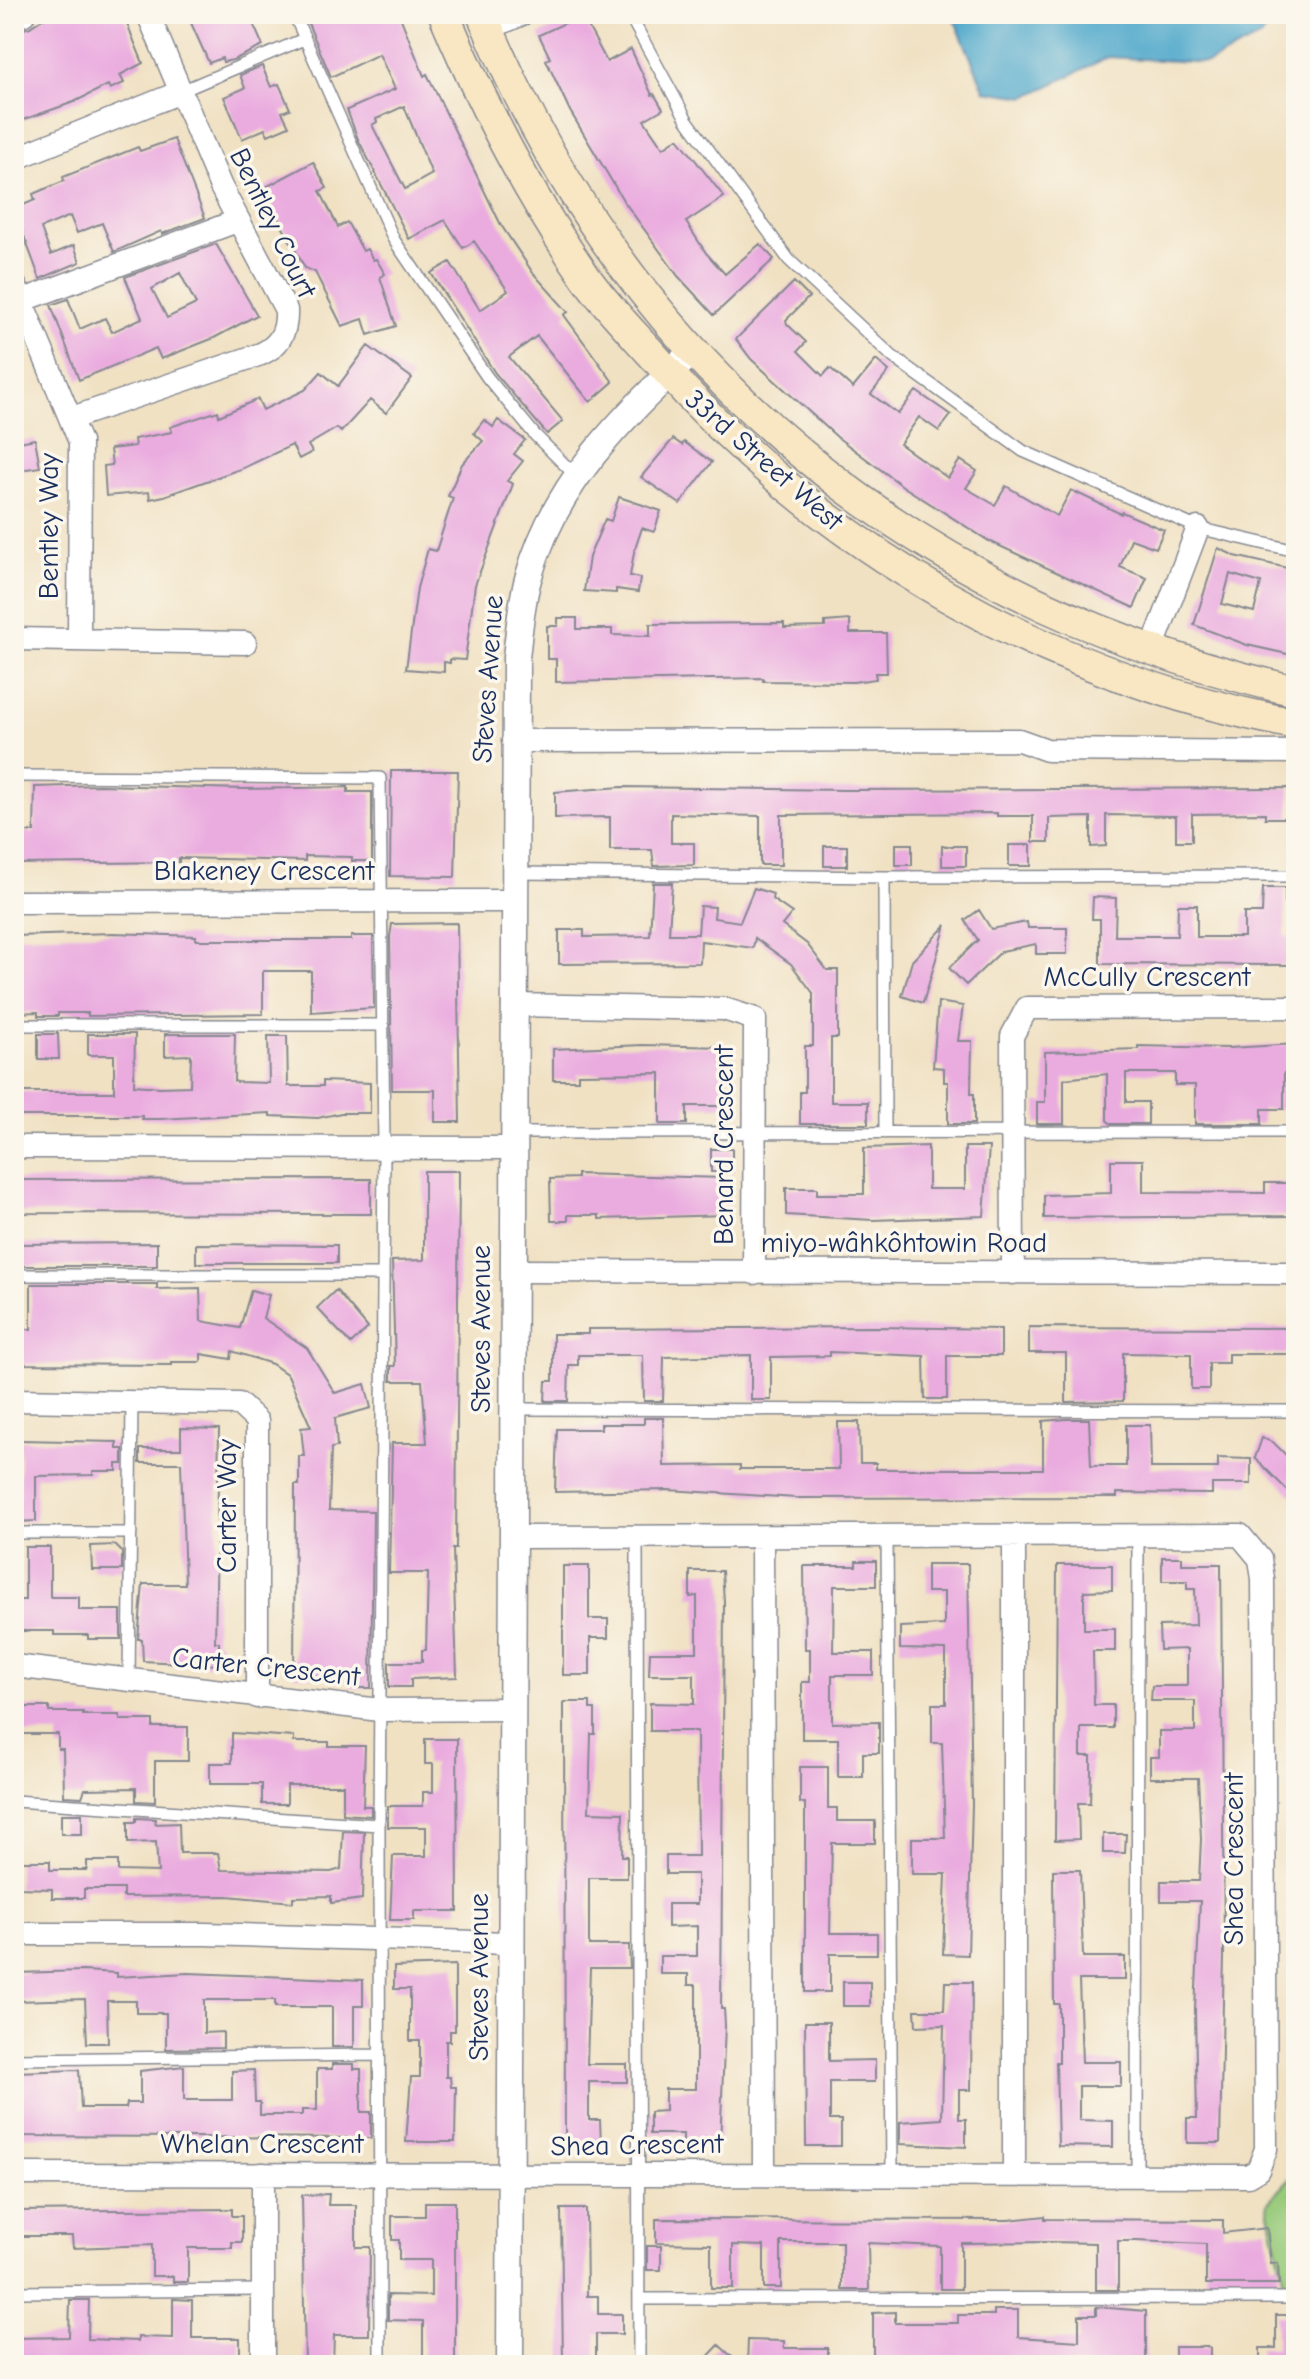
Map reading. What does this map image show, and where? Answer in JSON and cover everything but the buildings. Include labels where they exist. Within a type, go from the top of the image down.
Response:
[{"type":"main road","name":"33rd Street West","points":[[444,14],[494,125],[525,182],[589,281],[669,374],[781,484],[913,579],[1073,660],[1226,711],[1296,724]]},
{"type":"main road","name":"33rd Street West","points":[[485,21],[535,127],[563,175],[640,288],[692,352],[772,431],[904,530],[989,581],[1052,612],[1152,649],[1241,679],[1296,691]]},
{"type":"street","points":[[14,18],[24,14]]},
{"type":"street","name":"Bentley Court","points":[[72,418],[261,354],[279,341],[287,328],[286,310],[237,221],[178,93],[148,14]]},
{"type":"street","points":[[485,21],[522,14]]},
{"type":"street","points":[[14,159],[178,93]]},
{"type":"street","points":[[18,292],[237,221]]},
{"type":"street","name":"Bentley Way","points":[[18,292],[72,418],[81,449],[79,639]]},
{"type":"street","name":"Steves Avenue","points":[[510,2365],[513,741],[516,658],[527,580],[546,527],[575,475],[621,420],[692,352]]},
{"type":"street","points":[[1152,649],[1198,528]]},
{"type":"street","points":[[14,639],[245,643]]},
{"type":"street","points":[[513,741],[1019,740],[1047,750],[1296,752]]},
{"type":"street","name":"Blakeney Crescent","points":[[14,902],[513,901]]},
{"type":"street","name":"Benard Crescent","points":[[513,1005],[724,1009],[755,1019],[754,1273]]},
{"type":"street","name":"McCully Crescent","points":[[1013,1273],[1012,1036],[1027,1008],[1296,1007]]},
{"type":"street","points":[[14,1147],[384,1148],[513,1140]]},
{"type":"street","name":"miyo-wâhkôhtowin Road","points":[[513,1271],[1296,1273]]},
{"type":"street","name":"Carter Way","points":[[14,1400],[239,1404],[257,1421],[257,1697]]},
{"type":"street","name":"Shea Crescent","points":[[510,2175],[1248,2176],[1258,2170],[1266,2149],[1260,1559],[1240,1535],[513,1537]]},
{"type":"street","points":[[1014,1536],[1014,2175]]},
{"type":"street","name":"Shea Crescent","points":[[762,1537],[764,2174]]},
{"type":"street","name":"Carter Crescent","points":[[14,1666],[380,1710],[512,1709]]},
{"type":"street","points":[[14,1934],[205,1934],[379,1942],[510,1943]]},
{"type":"street","name":"Whelan Crescent","points":[[14,2174],[510,2175]]},
{"type":"street","points":[[263,2174],[263,2365]]},
{"type":"lane","points":[[294,14],[394,240],[487,377],[535,435],[575,475]]},
{"type":"lane","points":[[629,14],[687,120],[789,260],[893,357],[1023,451],[1198,528],[1296,551]]},
{"type":"lane","points":[[178,93],[304,39]]},
{"type":"lane","points":[[14,776],[380,778],[384,1148],[379,1825],[380,2365]]},
{"type":"lane","points":[[514,873],[884,877],[1296,876]]},
{"type":"lane","points":[[884,877],[885,1133]]},
{"type":"lane","points":[[14,1025],[383,1025]]},
{"type":"lane","points":[[513,1140],[755,1133],[1296,1132]]},
{"type":"lane","points":[[14,1275],[382,1275]]},
{"type":"lane","points":[[129,1682],[132,1401]]},
{"type":"lane","points":[[513,1409],[1296,1411]]},
{"type":"lane","points":[[14,1533],[131,1533]]},
{"type":"lane","points":[[1137,2174],[1138,1534]]},
{"type":"lane","points":[[637,1536],[639,2365]]},
{"type":"lane","points":[[887,1537],[892,2175]]},
{"type":"lane","points":[[14,1801],[379,1825]]},
{"type":"lane","points":[[14,2059],[379,2055]]},
{"type":"lane","points":[[14,2292],[264,2290]]},
{"type":"lane","points":[[639,2299],[1296,2298]]},
{"type":"green space","points":[[1290,2178],[1296,2180],[1296,2286],[1285,2286],[1267,2203]]},
{"type":"water","points":[[952,14],[1281,14],[1259,38],[1208,63],[1108,57],[1026,97],[985,91]]}]
